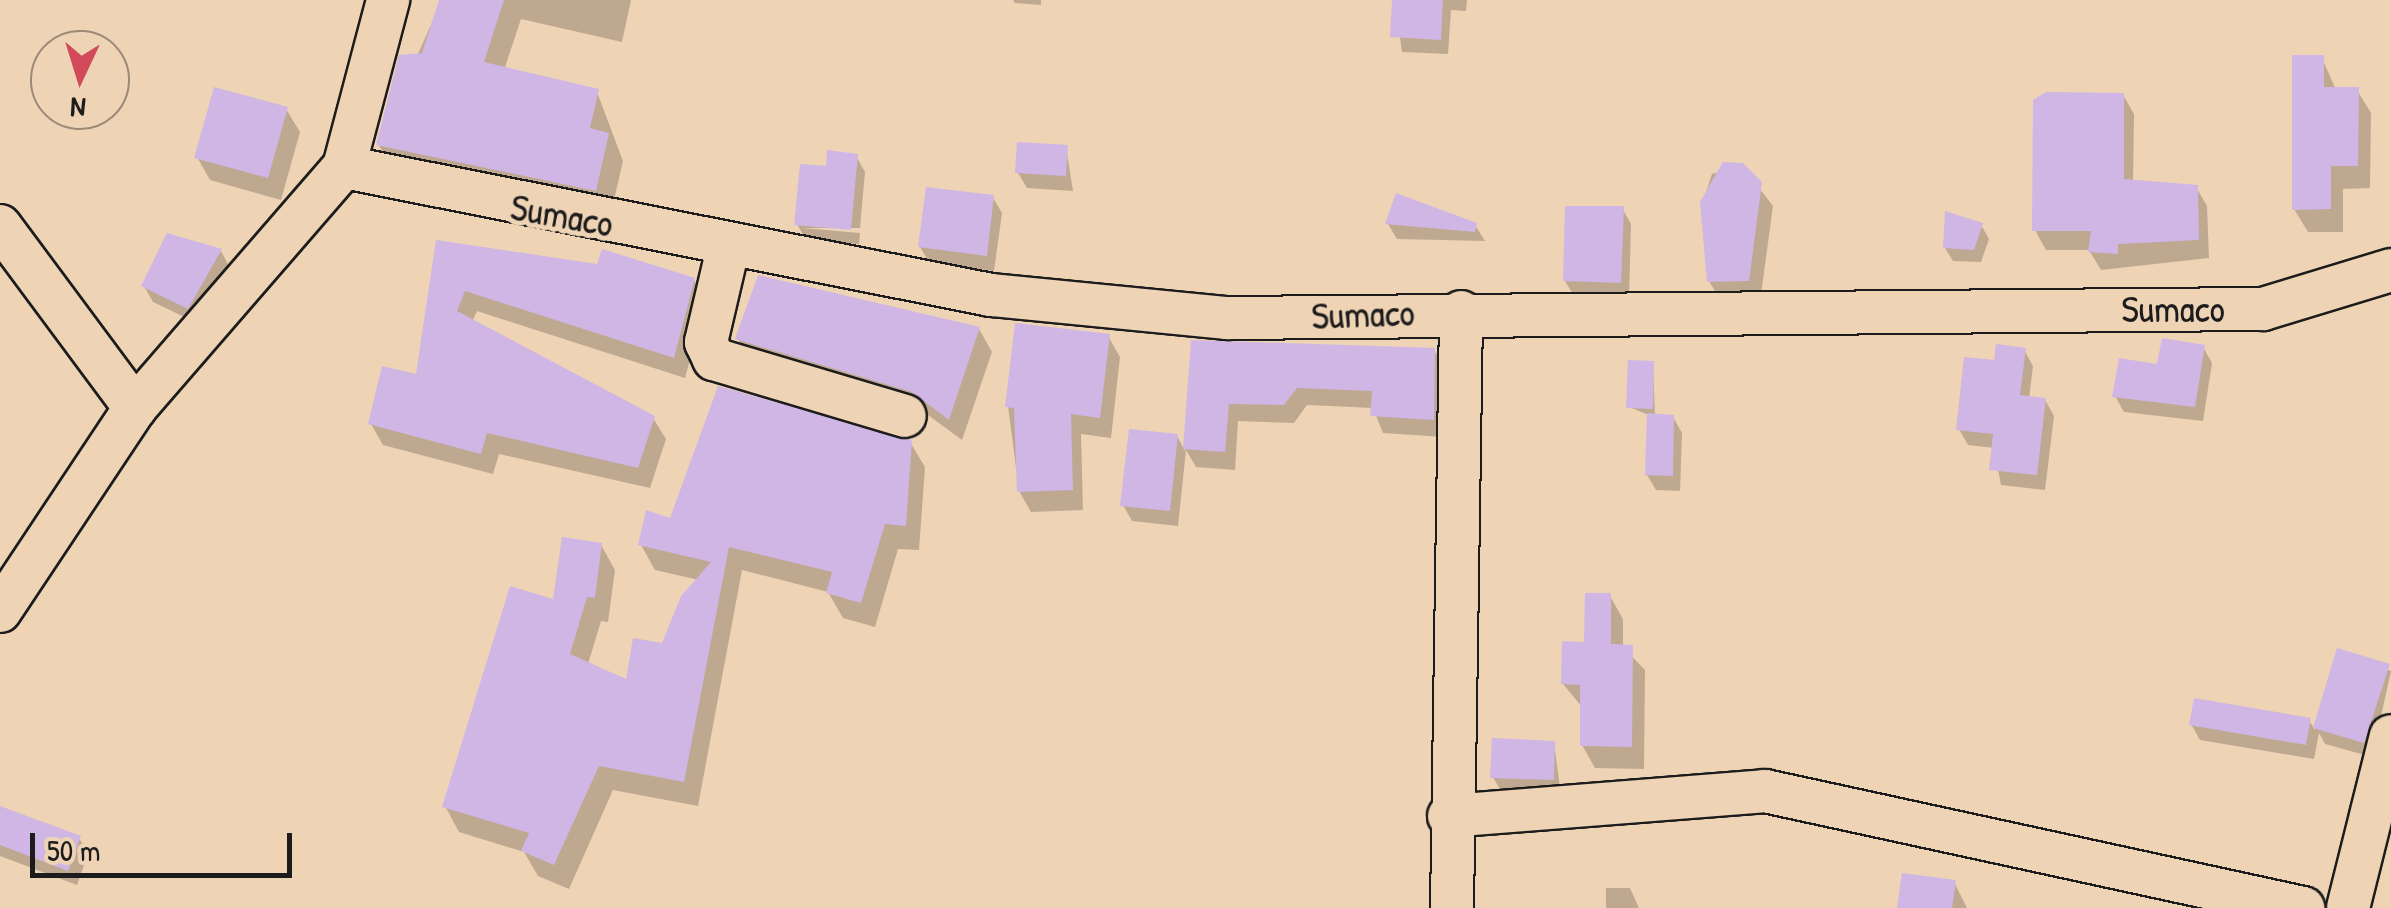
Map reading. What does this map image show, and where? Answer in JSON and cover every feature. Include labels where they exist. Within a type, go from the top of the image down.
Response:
[{"type":"street","points":[[0,611],[135,408],[344,168],[388,0]]},
{"type":"street","name":"Sumaco","points":[[344,168],[728,244],[1108,311],[2262,308],[2391,270]]},
{"type":"street","points":[[0,226],[135,408]]},
{"type":"street","points":[[728,244],[706,342],[714,359],[906,416]]},
{"type":"street","points":[[1452,908],[1449,816],[1461,312]]},
{"type":"street","points":[[2348,908],[2391,736]]},
{"type":"street","points":[[1449,816],[1765,790],[2303,908]]},
{"type":"building","points":[[439,0],[504,0],[484,62],[599,89],[590,128],[609,133],[596,191],[376,145],[399,55],[422,53]]},
{"type":"building","points":[[1392,0],[1443,0],[1441,40],[1390,37]]},
{"type":"building","points":[[2292,55],[2324,55],[2324,87],[2359,87],[2358,166],[2331,166],[2331,209],[2292,210]]},
{"type":"building","points":[[214,87],[288,107],[268,178],[194,158]]},
{"type":"building","points":[[2046,92],[2124,93],[2124,179],[2198,185],[2199,240],[2118,244],[2118,254],[2088,252],[2091,231],[2032,231],[2033,100]]},
{"type":"building","points":[[1017,142],[1068,145],[1066,176],[1015,173]]},
{"type":"building","points":[[827,150],[858,154],[851,230],[794,225],[800,164],[826,166]]},
{"type":"building","points":[[1723,162],[1743,163],[1762,182],[1749,281],[1707,282],[1700,202]]},
{"type":"building","points":[[926,187],[994,195],[987,256],[918,247]]},
{"type":"building","points":[[1396,193],[1477,223],[1475,232],[1385,224]]},
{"type":"building","points":[[1565,206],[1624,206],[1621,283],[1563,281]]},
{"type":"building","points":[[1945,211],[1983,223],[1974,250],[1943,248]]},
{"type":"building","points":[[167,233],[222,249],[188,309],[141,286]]},
{"type":"building","points":[[436,240],[597,264],[602,249],[695,278],[674,358],[465,291],[457,311],[655,416],[638,468],[487,433],[481,454],[368,424],[382,366],[416,374]]},
{"type":"building","points":[[758,275],[980,327],[949,420],[912,392],[735,339]]},
{"type":"building","points":[[1015,323],[1110,334],[1100,418],[1071,414],[1073,490],[1017,492],[1014,408],[1005,407]]},
{"type":"building","points":[[2162,338],[2205,345],[2195,407],[2112,397],[2119,358],[2157,364]]},
{"type":"building","points":[[1191,340],[1435,348],[1434,420],[1370,416],[1372,391],[1297,388],[1284,405],[1229,404],[1225,452],[1183,449]]},
{"type":"building","points":[[1996,344],[2026,348],[2020,395],[2046,398],[2037,475],[1989,470],[1993,434],[1956,430],[1964,357],[1994,360]]},
{"type":"building","points":[[1628,360],[1654,361],[1653,409],[1626,408]]},
{"type":"building","points":[[718,386],[912,440],[906,526],[885,524],[861,603],[826,593],[832,572],[729,547],[684,782],[599,766],[554,865],[521,851],[529,833],[442,807],[510,586],[553,599],[562,537],[602,543],[595,598],[587,597],[570,654],[626,679],[633,638],[662,643],[681,596],[711,562],[638,545],[646,510],[670,518]]},
{"type":"building","points":[[1647,413],[1674,415],[1673,476],[1645,475]]},
{"type":"building","points":[[1129,429],[1178,434],[1170,511],[1120,506]]},
{"type":"building","points":[[1585,593],[1611,593],[1611,644],[1633,645],[1632,747],[1580,746],[1580,685],[1561,684],[1562,641],[1584,642]]},
{"type":"building","points":[[2337,648],[2390,664],[2364,743],[2313,728]]},
{"type":"building","points":[[2194,698],[2311,718],[2306,745],[2189,725]]},
{"type":"building","points":[[1492,738],[1555,741],[1554,780],[1490,778]]},
{"type":"building","points":[[0,806],[81,836],[68,871],[0,845]]},
{"type":"building","points":[[1902,873],[1956,880],[1952,908],[1897,908]]}]
